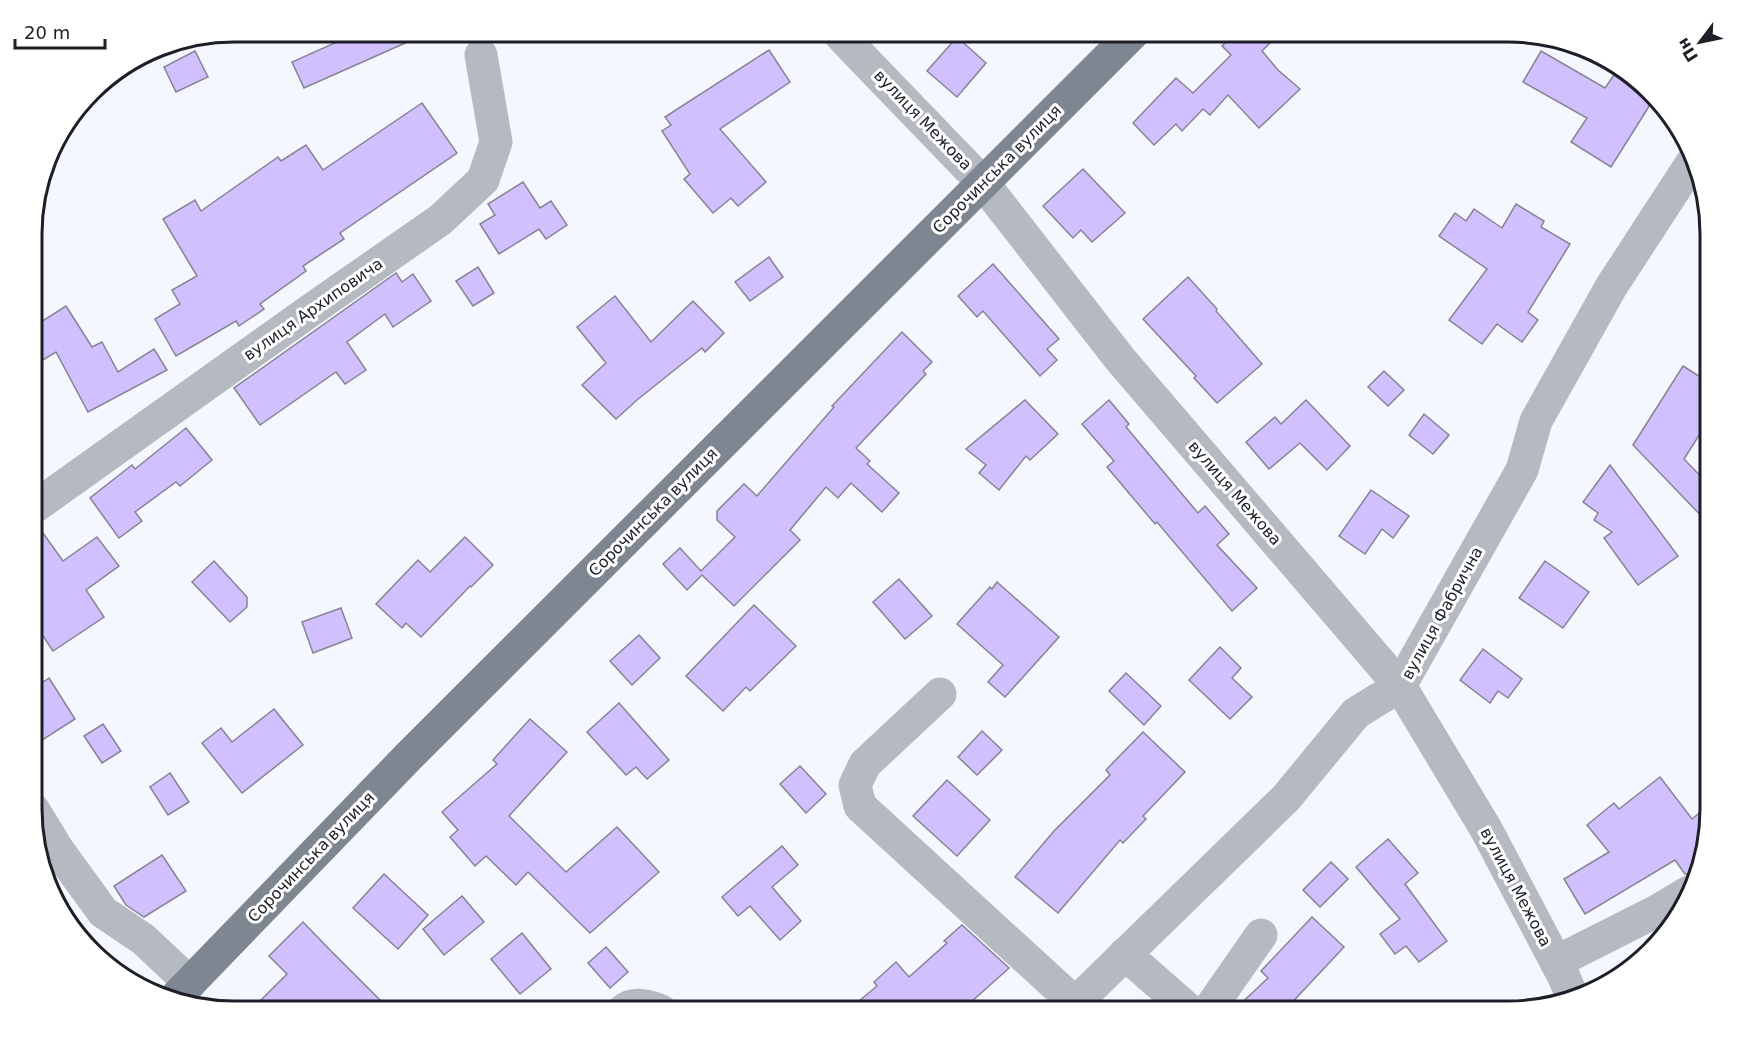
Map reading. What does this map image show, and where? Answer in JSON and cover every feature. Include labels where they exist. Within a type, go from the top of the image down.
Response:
[{"type":"main road","name":"Сорочинська вулиця","points":[[183,990],[409,756],[1124,42]]},
{"type":"street","name":"вулиця Межова","points":[[847,42],[983,183],[1120,359],[1400,687],[1486,829],[1569,990]]},
{"type":"street","name":"вулиця Архиповича","points":[[42,502],[440,220],[483,180],[496,142],[481,55]]},
{"type":"street","name":"вулиця Фабрична","points":[[1077,1001],[1287,798],[1356,713],[1400,687],[1522,470],[1536,421],[1611,287],[1688,168]]},
{"type":"street","points":[[940,694],[865,764],[855,785],[860,806],[1065,1001]]},
{"type":"street","points":[[43,826],[103,912],[143,939],[183,990]]},
{"type":"street","points":[[1556,962],[1677,899]]},
{"type":"street","points":[[1215,1001],[1261,935]]},
{"type":"street","points":[[1125,954],[1179,1001]]},
{"type":"building","points":[[337,42],[408,42],[304,88],[292,62]]},
{"type":"building","points":[[953,42],[963,42],[986,63],[957,97],[927,71]]},
{"type":"building","points":[[1226,42],[1271,42],[1262,51],[1278,70],[1300,89],[1259,128],[1228,95],[1210,115],[1203,109],[1182,131],[1176,124],[1154,145],[1133,123],[1176,78],[1193,93],[1231,55],[1222,46]]},
{"type":"building","points":[[769,50],[790,82],[720,129],[766,182],[738,206],[731,198],[713,213],[684,179],[690,174],[662,131],[671,125],[665,117]]},
{"type":"building","points":[[195,51],[208,77],[176,92],[164,67]]},
{"type":"building","points":[[1541,51],[1605,88],[1614,75],[1650,105],[1611,167],[1571,142],[1587,118],[1523,82]]},
{"type":"building","points":[[422,103],[457,153],[340,233],[344,239],[303,266],[306,271],[260,304],[264,309],[239,326],[236,321],[176,356],[155,319],[180,304],[172,290],[197,276],[163,219],[195,200],[201,211],[278,157],[281,161],[306,145],[323,170]]},
{"type":"building","points":[[1083,169],[1125,213],[1092,242],[1081,230],[1073,238],[1043,206]]},
{"type":"building","points":[[523,182],[540,208],[551,201],[567,225],[546,239],[539,229],[499,254],[480,224],[495,215],[488,204]]},
{"type":"building","points":[[1516,204],[1544,221],[1541,227],[1570,244],[1528,312],[1538,320],[1522,342],[1497,324],[1482,344],[1449,320],[1487,269],[1439,236],[1455,213],[1466,221],[1474,209],[1502,228]]},
{"type":"building","points":[[769,257],[783,277],[750,301],[735,282]]},
{"type":"building","points":[[993,264],[1059,339],[1047,349],[1057,360],[1040,376],[983,311],[977,317],[958,296]]},
{"type":"building","points":[[478,267],[494,293],[473,306],[456,281]]},
{"type":"building","points":[[396,273],[402,282],[413,274],[431,301],[393,327],[385,314],[347,342],[366,370],[345,384],[336,372],[260,425],[234,388]]},
{"type":"building","points":[[1188,277],[1262,364],[1217,403],[1194,378],[1196,376],[1143,319]]},
{"type":"building","points":[[615,296],[651,342],[693,301],[724,333],[705,352],[702,348],[616,419],[582,385],[606,363],[577,327]]},
{"type":"building","points":[[66,306],[92,347],[102,342],[118,372],[154,349],[167,370],[88,412],[56,352],[42,361],[42,321]]},
{"type":"building","points":[[902,332],[932,362],[923,371],[926,374],[856,448],[870,461],[867,464],[899,493],[882,512],[851,483],[838,498],[826,487],[790,530],[800,540],[734,606],[702,575],[687,590],[663,564],[680,548],[701,571],[735,537],[717,520],[717,511],[744,484],[757,496],[834,407],[832,406]]},
{"type":"building","points":[[1683,366],[1700,377],[1700,434],[1684,459],[1700,476],[1700,515],[1633,445]]},
{"type":"building","points":[[1384,371],[1404,390],[1388,406],[1368,387]]},
{"type":"building","points":[[1025,400],[1058,434],[1030,460],[1026,456],[999,490],[979,473],[986,465],[966,449]]},
{"type":"building","points":[[1109,400],[1129,424],[1126,427],[1198,513],[1205,506],[1229,534],[1217,545],[1257,588],[1232,611],[1107,467],[1114,461],[1082,424]]},
{"type":"building","points":[[1306,400],[1350,446],[1327,470],[1300,443],[1269,469],[1246,442],[1275,417],[1281,424]]},
{"type":"building","points":[[1424,414],[1449,435],[1433,454],[1409,435]]},
{"type":"building","points":[[186,428],[212,460],[180,486],[176,482],[135,512],[142,521],[119,538],[90,498],[132,465],[135,469]]},
{"type":"building","points":[[1610,465],[1678,556],[1638,585],[1604,538],[1612,532],[1594,520],[1598,513],[1583,502]]},
{"type":"building","points":[[1371,490],[1409,516],[1393,538],[1382,529],[1365,554],[1339,536]]},
{"type":"building","points":[[42,532],[63,561],[97,537],[119,566],[86,590],[104,617],[53,651],[42,634]]},
{"type":"building","points":[[465,537],[493,565],[421,637],[406,623],[402,628],[376,604],[418,560],[430,572]]},
{"type":"building","points":[[214,561],[247,597],[247,607],[230,622],[192,582]]},
{"type":"building","points":[[1545,561],[1589,592],[1563,628],[1519,598]]},
{"type":"building","points":[[899,579],[932,616],[905,639],[873,602]]},
{"type":"building","points":[[997,582],[1059,637],[1005,697],[988,682],[1003,665],[957,624]]},
{"type":"building","points":[[754,605],[796,646],[750,691],[746,687],[723,711],[686,676]]},
{"type":"building","points":[[341,608],[352,638],[313,653],[302,622]]},
{"type":"building","points":[[639,635],[660,658],[632,685],[610,661]]},
{"type":"building","points":[[1220,647],[1241,668],[1232,678],[1252,697],[1230,719],[1189,680]]},
{"type":"building","points":[[1483,649],[1522,679],[1508,698],[1498,691],[1490,703],[1460,680]]},
{"type":"building","points":[[1126,673],[1161,706],[1144,725],[1109,691]]},
{"type":"building","points":[[49,678],[75,719],[42,740],[42,683]]},
{"type":"building","points":[[619,703],[669,760],[647,779],[636,767],[626,775],[587,732]]},
{"type":"building","points":[[274,709],[303,745],[242,793],[202,743],[221,728],[232,742]]},
{"type":"building","points":[[530,719],[567,752],[509,816],[566,872],[617,827],[659,872],[590,933],[528,872],[516,885],[486,856],[475,866],[450,837],[458,830],[442,812],[497,764],[493,760]]},
{"type":"building","points":[[103,724],[121,751],[102,763],[84,736]]},
{"type":"building","points":[[982,731],[1002,750],[977,775],[958,757]]},
{"type":"building","points":[[1143,732],[1185,772],[1143,816],[1146,819],[1123,843],[1120,840],[1058,913],[1015,877],[1054,831],[1110,775],[1106,770]]},
{"type":"building","points":[[800,766],[826,794],[806,813],[780,784]]},
{"type":"building","points":[[170,773],[189,802],[168,815],[150,787]]},
{"type":"building","points":[[1660,777],[1692,819],[1700,812],[1696,847],[1690,871],[1689,874],[1685,874],[1675,860],[1585,914],[1564,879],[1609,852],[1587,825],[1614,803],[1619,809]]},
{"type":"building","points":[[947,780],[990,820],[957,856],[913,816]]},
{"type":"building","points":[[1388,839],[1418,873],[1405,884],[1447,941],[1419,962],[1406,946],[1395,954],[1380,934],[1400,919],[1356,867]]},
{"type":"building","points":[[782,846],[798,865],[772,887],[801,921],[780,940],[750,906],[738,916],[722,897]]},
{"type":"building","points":[[162,855],[186,891],[144,917],[126,905],[114,886]]},
{"type":"building","points":[[1331,862],[1348,879],[1320,907],[1303,890]]},
{"type":"building","points":[[384,874],[428,915],[398,949],[353,908]]},
{"type":"building","points":[[462,896],[484,922],[444,955],[423,929]]},
{"type":"building","points":[[1312,917],[1344,947],[1293,1001],[1244,1001],[1268,978],[1261,971]]},
{"type":"building","points":[[303,922],[381,1001],[260,1001],[287,974],[269,956]]},
{"type":"building","points":[[962,925],[1009,968],[972,1001],[859,1001],[877,986],[874,982],[896,962],[909,977],[947,943],[944,941]]},
{"type":"building","points":[[522,933],[551,969],[520,994],[491,959]]},
{"type":"building","points":[[606,947],[628,972],[610,988],[588,963]]}]
